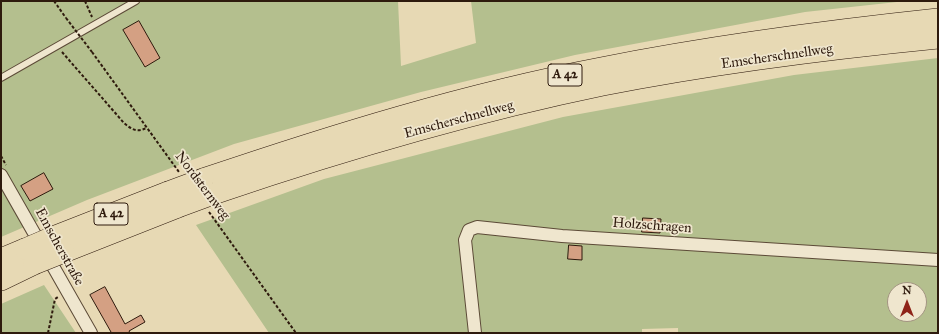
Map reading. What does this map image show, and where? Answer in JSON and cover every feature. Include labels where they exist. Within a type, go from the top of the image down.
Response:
[{"type":"highway","name":"Emscherschnellweg","points":[[1,260],[30,256],[173,199],[202,189],[317,141],[504,89],[600,68],[757,41],[938,19]]},
{"type":"highway","name":"Emscherschnellweg","points":[[202,189],[509,106],[604,85],[759,58],[938,38]]},
{"type":"highway","name":"Emscherschnellweg","points":[[1,280],[30,256]]},
{"type":"street","name":"Emscherstraße","points":[[1,175],[91,333]]},
{"type":"street","name":"Holzschragen","points":[[475,333],[465,240],[469,230],[477,227],[562,236],[938,260]]},
{"type":"lane","points":[[1,78],[56,45],[136,1]]},
{"type":"path","name":"Nordsternweg","points":[[54,1],[146,128],[202,189],[296,333]]},
{"type":"path","points":[[85,1],[92,15],[93,26]]},
{"type":"path","points":[[56,45],[90,86],[124,123],[134,130],[142,131],[146,128]]},
{"type":"path","points":[[48,333],[55,299],[67,291]]},
{"type":"green space","points":[[1,1],[398,1],[401,66],[476,43],[471,1],[906,1],[805,12],[575,55],[421,92],[234,144],[87,200],[1,237]]},
{"type":"green space","points":[[938,58],[938,333],[678,333],[678,328],[642,329],[642,333],[269,333],[196,225],[324,179],[563,117],[794,75]]},
{"type":"green space","points":[[44,285],[76,333],[1,333],[1,304]]},
{"type":"building","points":[[139,21],[160,58],[145,67],[123,30]]},
{"type":"building","points":[[44,173],[53,189],[30,201],[21,186]]},
{"type":"building","points":[[643,218],[661,219],[660,233],[642,232]]},
{"type":"building","points":[[569,245],[582,246],[582,260],[568,259]]},
{"type":"building","points":[[105,287],[125,324],[141,315],[145,322],[129,331],[130,333],[109,333],[111,332],[90,295]]}]
